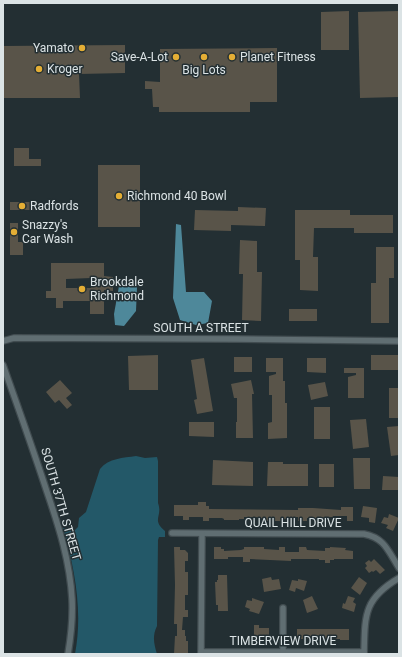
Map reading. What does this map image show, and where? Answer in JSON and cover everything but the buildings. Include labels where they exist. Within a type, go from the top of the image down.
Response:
[{"type":"street","name":"SOUTH A STREET","points":[[3,341],[14,338],[399,341]]},
{"type":"street","name":"SOUTH 37TH STREET","points":[[3,365],[35,454],[59,528],[66,555],[70,579],[72,613],[68,654]]},
{"type":"street","name":"QUAIL HILL DRIVE","points":[[172,533],[364,534],[373,536],[380,540],[399,568]]},
{"type":"street","points":[[201,653],[202,534]]},
{"type":"street","points":[[364,653],[366,618],[369,608],[377,595],[399,578]]},
{"type":"street","points":[[283,608],[283,652]]},
{"type":"street","name":"TIMBERVIEW DRIVE","points":[[201,653],[364,653]]},
{"type":"shaded area","points":[[176,224],[181,225],[186,292],[204,292],[212,301],[208,323],[196,325],[180,320],[173,298]]},
{"type":"shaded area","points":[[131,280],[137,287],[136,311],[124,326],[115,325],[114,314],[119,286],[124,282]]},
{"type":"shaded area","points":[[136,456],[145,458],[157,457],[158,461],[158,521],[165,531],[165,537],[159,537],[158,540],[157,626],[154,637],[157,654],[75,654],[78,606],[71,559],[63,528],[75,530],[78,527],[79,518],[86,512],[100,469],[104,465],[116,459]]},
{"type":"place","name":"Yamato","points":[[82,48]]},
{"type":"place","name":"Save-A-Lot","points":[[176,57]]},
{"type":"place","name":"Big Lots","points":[[204,57]]},
{"type":"place","name":"Planet Fitness","points":[[232,57]]},
{"type":"place","name":"Kroger","points":[[39,69]]},
{"type":"place","name":"Richmond 40 Bowl","points":[[119,196]]},
{"type":"place","name":"Radfords","points":[[22,206]]},
{"type":"place","name":"Snazzy's Car Wash","points":[[14,232]]},
{"type":"place","name":"Brookdale Richmond","points":[[82,289]]}]
